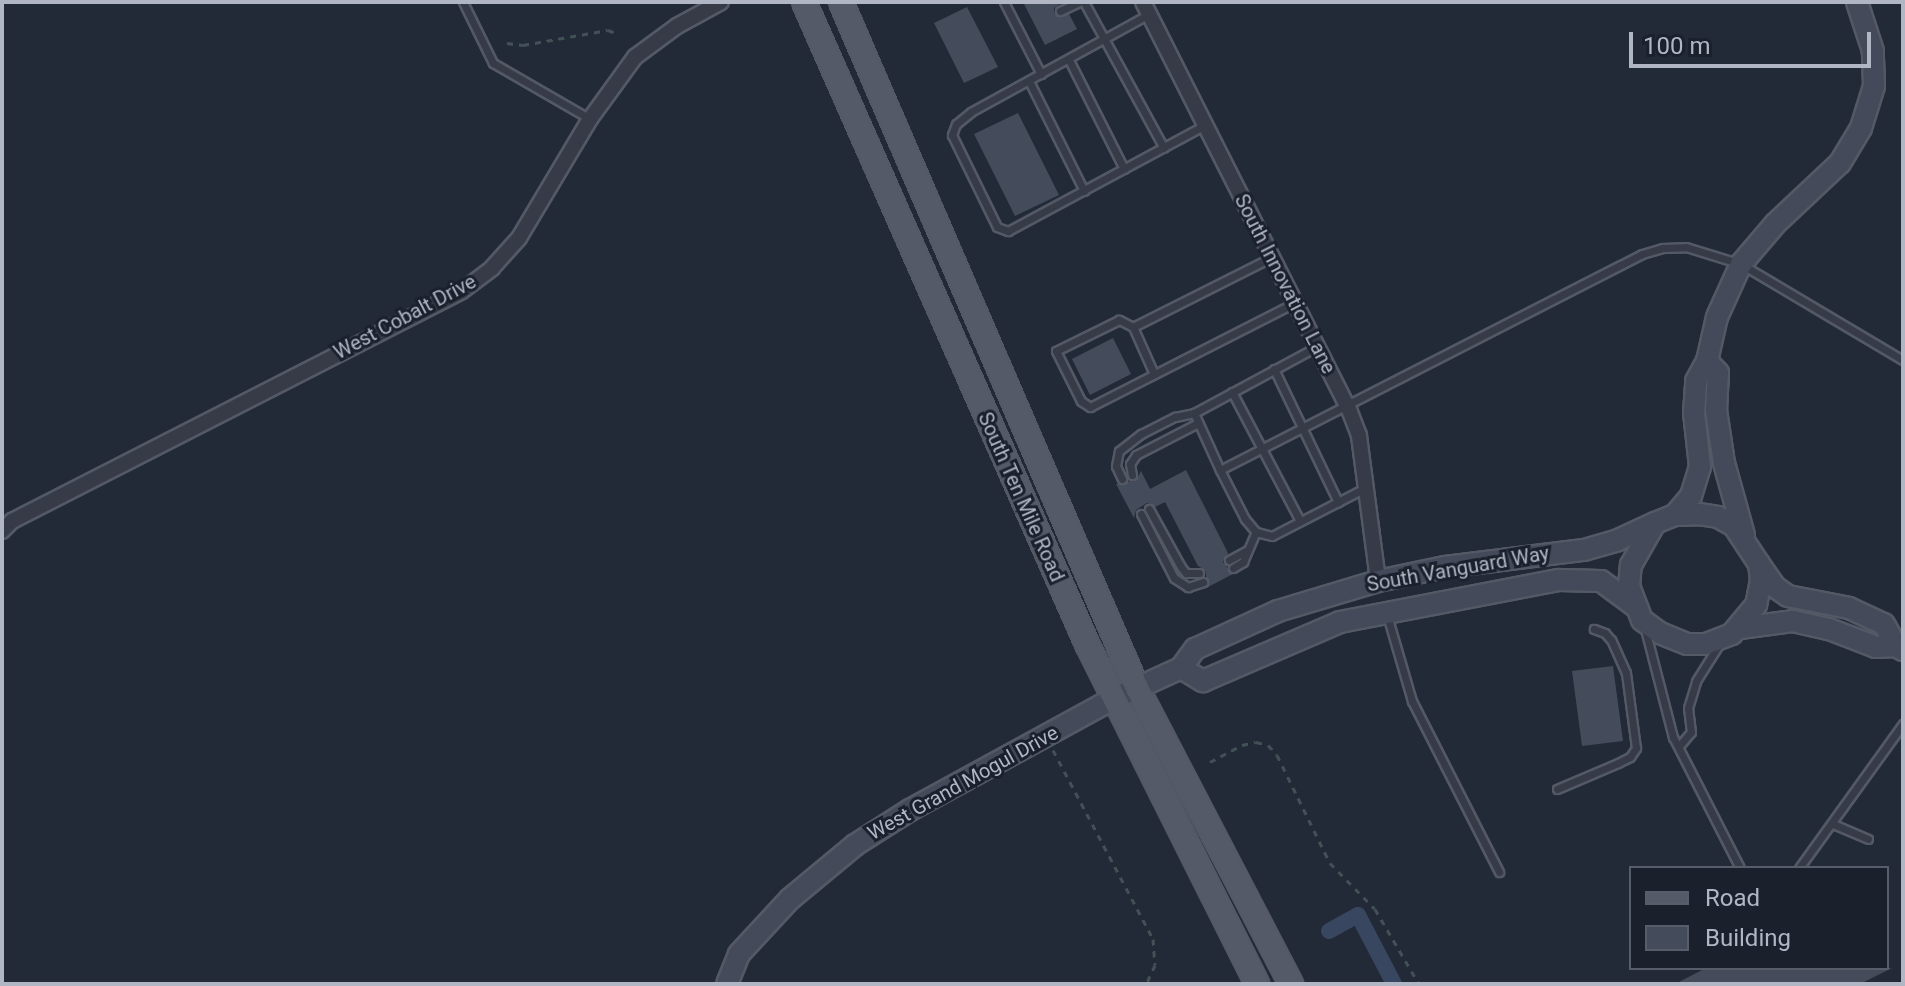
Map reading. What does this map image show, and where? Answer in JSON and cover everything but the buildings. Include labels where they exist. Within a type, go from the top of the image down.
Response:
[{"type":"main road","name":"South Ten Mile Road","points":[[804,2],[1113,699],[1257,984]]},
{"type":"main road","name":"South Ten Mile Road","points":[[841,2],[1137,688],[1291,984]]},
{"type":"street","name":"West Cobalt Drive","points":[[2,531],[12,521],[462,291],[492,268],[519,238],[590,119],[635,57],[677,26],[721,2]]},
{"type":"street","points":[[1675,515],[1691,496],[1700,467],[1694,413],[1696,381],[1707,361],[1717,317],[1741,264],[1775,224],[1840,163],[1861,128],[1874,86],[1873,51],[1857,2]]},
{"type":"street","name":"South Innovation Lane","points":[[1146,8],[1318,346],[1359,436],[1378,581]]},
{"type":"street","points":[[1707,361],[1718,373],[1716,410],[1724,463],[1747,543]]},
{"type":"street","points":[[1675,515],[1718,517],[1734,526],[1775,587],[1788,596],[1849,608],[1884,624],[1899,648],[1876,647],[1829,629],[1793,621],[1687,644],[1670,639],[1639,613],[1629,586],[1631,565],[1655,523],[1675,515]]},
{"type":"street","name":"South Vanguard Way","points":[[1113,699],[1181,668],[1195,649],[1278,611],[1378,581],[1445,567],[1584,550],[1618,540],[1655,523]]},
{"type":"street","points":[[1731,634],[1756,605],[1761,580],[1759,564]]},
{"type":"street","name":"South Vanguard Way","points":[[1181,668],[1203,681],[1284,643],[1340,622],[1559,580],[1601,581],[1639,613]]},
{"type":"street","name":"West Grand Mogul Drive","points":[[727,984],[739,954],[790,899],[855,845],[910,810],[1113,699]]},
{"type":"lane","points":[[1060,11],[1082,2],[1105,38],[1164,148]]},
{"type":"lane","points":[[467,3],[493,63],[590,119]]},
{"type":"lane","points":[[1017,4],[1006,5],[1041,74]]},
{"type":"lane","points":[[1146,8],[1069,60],[971,112],[956,124],[952,135],[997,227],[1008,231],[1205,125]]},
{"type":"lane","points":[[1020,33],[1030,28]]},
{"type":"lane","points":[[1069,60],[1124,169]]},
{"type":"lane","points":[[1029,81],[1084,191]]},
{"type":"lane","points":[[1220,470],[1642,254],[1686,247],[1741,264],[1903,360]]},
{"type":"lane","points":[[1133,327],[1272,257]]},
{"type":"lane","points":[[1154,374],[1133,327],[1119,320],[1056,351],[1081,401],[1090,407],[1295,303]]},
{"type":"lane","points":[[1122,479],[1116,466],[1119,451],[1153,428],[1194,413],[1318,346]]},
{"type":"lane","points":[[1274,369],[1338,502]]},
{"type":"lane","points":[[1232,392],[1300,521]]},
{"type":"lane","points":[[1194,413],[1220,470],[1256,532],[1272,536],[1365,488]]},
{"type":"lane","points":[[1132,475],[1130,464],[1136,455],[1198,423]]},
{"type":"lane","points":[[1149,509],[1181,567],[1186,573],[1199,573]]},
{"type":"lane","points":[[1141,514],[1174,578],[1188,587],[1203,582]]},
{"type":"lane","points":[[1231,564],[1248,550],[1256,532]]},
{"type":"lane","points":[[1386,611],[1412,701],[1499,872]]},
{"type":"lane","points":[[1639,613],[1673,737],[1680,745],[1739,866]]},
{"type":"lane","points":[[1557,789],[1630,757],[1636,748],[1626,673],[1611,640],[1605,633],[1594,629]]},
{"type":"lane","points":[[1680,745],[1691,732],[1688,708],[1696,681],[1731,634]]},
{"type":"lane","points":[[1801,866],[1903,724]]},
{"type":"lane","points":[[1833,824],[1868,839]]},
{"type":"path","points":[[507,43],[523,45],[608,30],[616,33]]},
{"type":"path","points":[[1210,762],[1242,745],[1256,742],[1268,745],[1277,755],[1330,863],[1375,909],[1419,984]]},
{"type":"path","points":[[1052,749],[1153,939],[1155,965],[1146,984]]},
{"type":"waterway","points":[[1329,931],[1358,915],[1394,984]]}]
